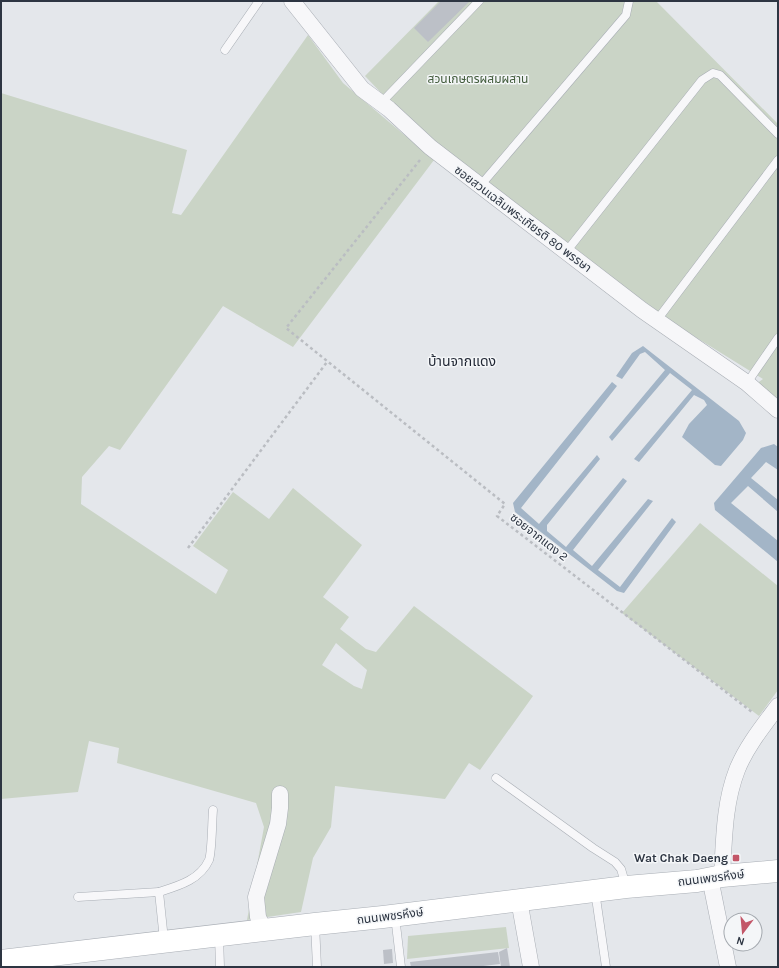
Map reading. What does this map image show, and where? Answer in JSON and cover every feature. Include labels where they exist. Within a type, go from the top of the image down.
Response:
[{"type":"main road","name":"ถนนเพชรหึงษ์","points":[[1,961],[164,941],[395,916],[594,890],[697,881],[716,877],[778,871]]},
{"type":"street","name":"ซอยสวนเฉลิมพระเกียรติ 80 พรรษา","points":[[292,1],[362,89],[381,103],[430,148],[657,320],[746,383],[778,410]]},
{"type":"street","points":[[728,967],[716,877],[730,794],[737,770],[745,754],[765,722],[778,706]]},
{"type":"street","points":[[264,930],[258,917],[256,897],[278,824],[280,794]]},
{"type":"street","points":[[519,900],[531,967]]},
{"type":"lane","points":[[224,50],[259,1]]},
{"type":"lane","points":[[381,103],[479,1]]},
{"type":"lane","points":[[480,186],[626,15],[629,1]]},
{"type":"lane","points":[[566,252],[702,80],[713,73],[720,75],[778,134]]},
{"type":"lane","points":[[657,320],[778,160]]},
{"type":"lane","points":[[746,383],[778,338]]},
{"type":"lane","points":[[496,778],[593,848],[615,862],[621,869],[626,887]]},
{"type":"lane","points":[[78,897],[159,892],[194,878],[202,871],[210,858],[213,810]]},
{"type":"lane","points":[[594,890],[606,967]]},
{"type":"lane","points":[[159,892],[164,941]]},
{"type":"lane","points":[[395,916],[401,967]]},
{"type":"lane","points":[[314,924],[318,967]]},
{"type":"lane","points":[[219,935],[220,967]]},
{"type":"path","name":"ซอยจากแดง 2","points":[[430,148],[286,328],[505,504],[497,516],[765,722]]},
{"type":"path","points":[[188,548],[327,362]]},
{"type":"green space","name":"สวนเกษตรผสมผสาน","points":[[439,1],[656,1],[778,124],[778,402],[756,384],[763,379],[676,325],[488,185],[408,121],[365,76]]},
{"type":"green space","points":[[308,35],[343,83],[434,160],[293,347],[223,306],[120,450],[109,446],[82,477],[81,504],[216,594],[228,570],[193,546],[233,492],[269,519],[293,488],[362,545],[323,597],[349,617],[340,629],[366,649],[376,652],[414,606],[533,696],[480,770],[469,763],[445,799],[335,786],[331,827],[313,858],[301,912],[247,920],[264,827],[256,803],[117,763],[119,748],[89,741],[78,792],[1,799],[1,93],[187,150],[172,213],[181,215]],"holes":[[[336,643],[367,670],[362,689],[354,686],[322,665]]]},
{"type":"green space","points":[[700,523],[778,586],[778,690],[759,716],[622,613]]},
{"type":"green space","points":[[506,927],[509,948],[407,959],[408,936]]},
{"type":"water","points":[[643,346],[739,421],[746,433],[743,440],[721,466],[715,465],[682,437],[689,424],[707,405],[704,400],[694,395],[639,462],[634,459],[692,390],[670,373],[612,441],[609,437],[665,370],[645,352],[640,354],[622,379],[616,376],[632,353]]},
{"type":"water","points":[[612,382],[617,386],[521,508],[539,524],[597,455],[600,459],[547,525],[547,531],[566,547],[623,478],[627,481],[573,550],[592,566],[648,499],[653,501],[598,570],[620,587],[672,518],[676,522],[624,593],[617,591],[515,512],[513,503]]},
{"type":"water","points":[[774,444],[778,447],[778,470],[766,462],[751,478],[778,500],[778,512],[748,486],[731,503],[778,541],[778,562],[715,510],[714,503],[761,448]]},
{"type":"building","points":[[441,1],[470,1],[428,42],[414,28]]},
{"type":"building","points":[[507,948],[510,967],[501,967],[499,952]]},
{"type":"building","points":[[392,949],[393,963],[384,964],[383,950]]},
{"type":"building","points":[[498,952],[500,964],[475,967],[411,967],[410,962]]},
{"type":"place","name":"Wat Chak Daeng","points":[[736,858]]},
{"type":"district","name":"บ้านจากแดง","points":[[462,361]]}]
